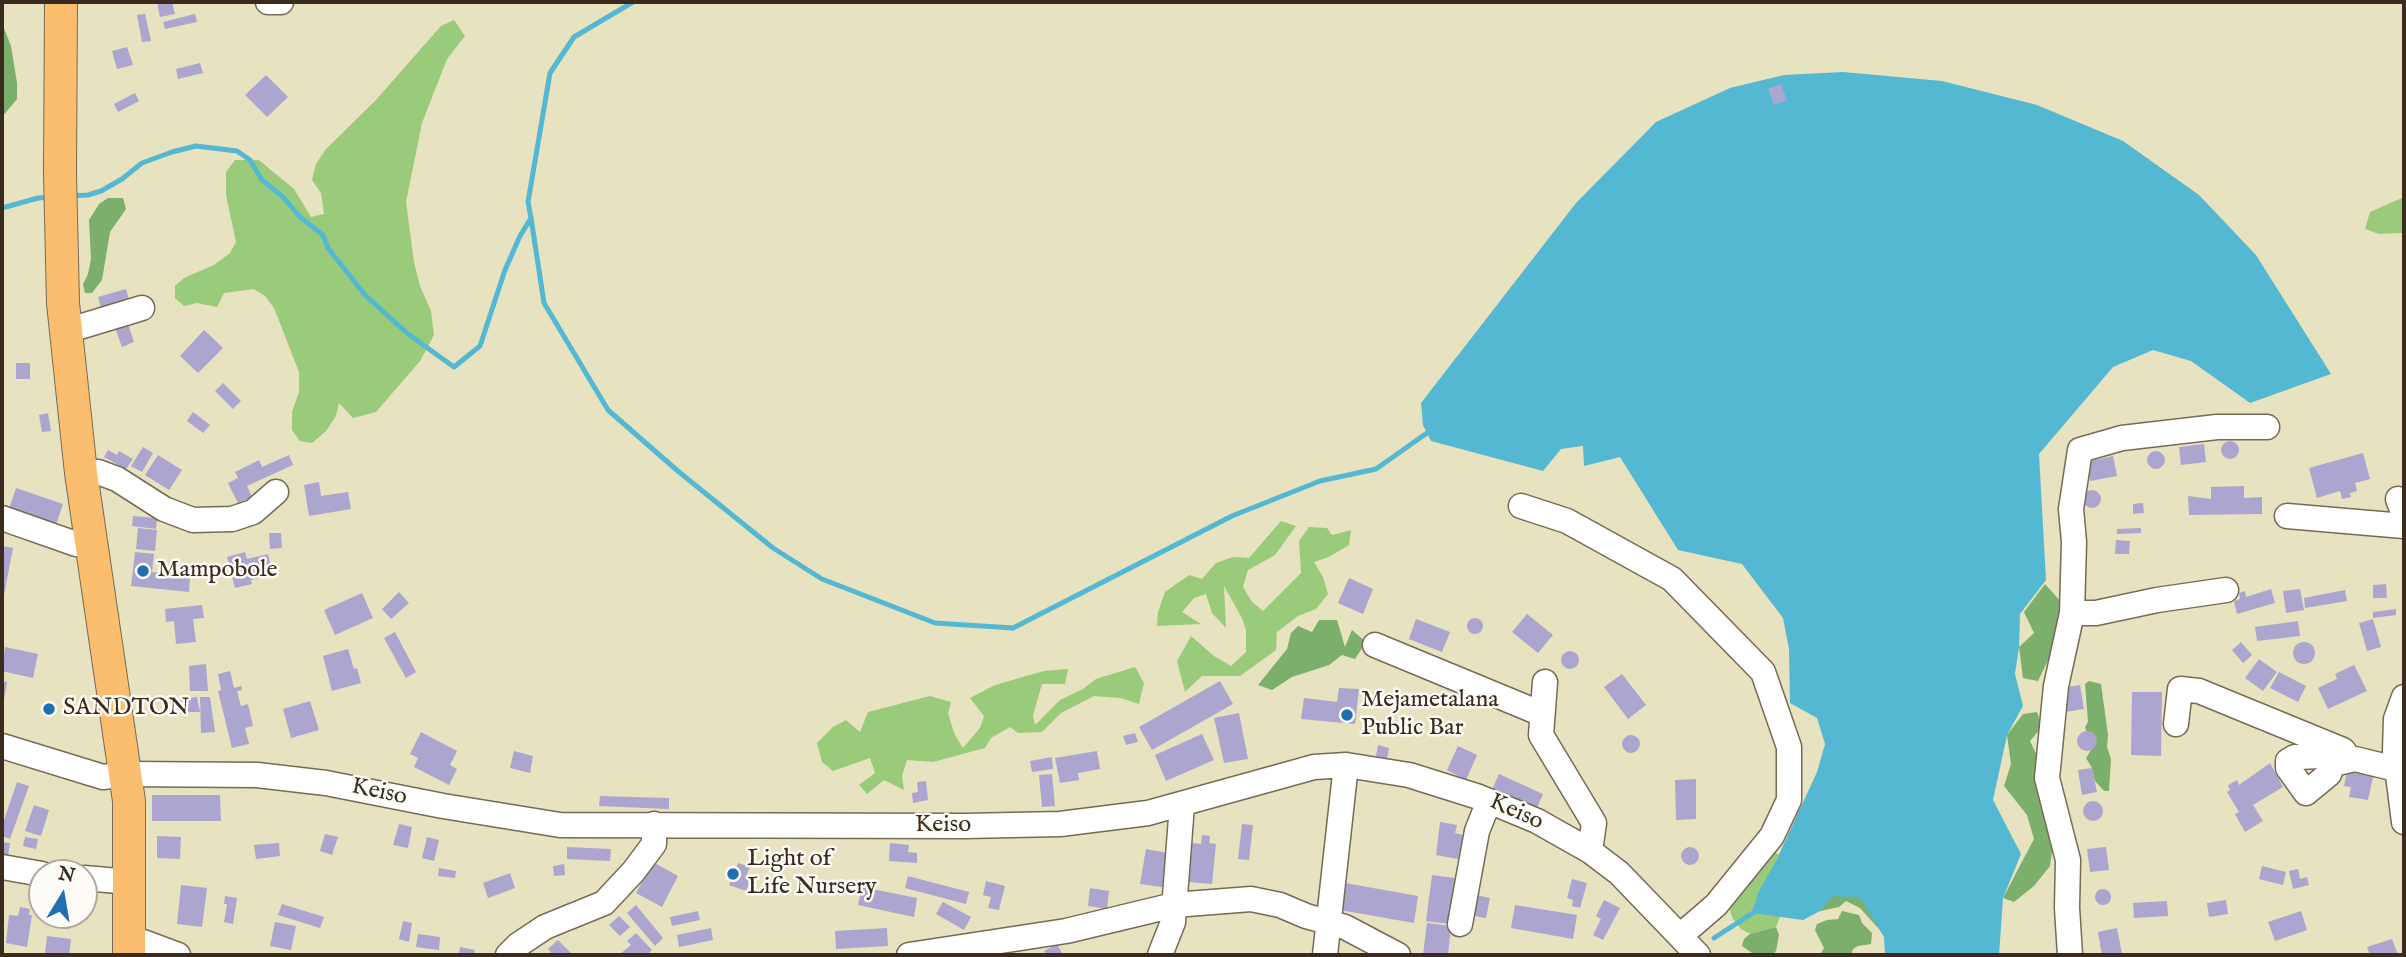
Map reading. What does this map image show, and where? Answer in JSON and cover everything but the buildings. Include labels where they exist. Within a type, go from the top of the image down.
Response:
[{"type":"main road","points":[[61,2],[60,173],[63,303],[81,473],[129,801],[129,948]]},
{"type":"street","points":[[268,2],[281,2]]},
{"type":"street","points":[[66,331],[142,308]]},
{"type":"street","points":[[2070,955],[2068,860],[2047,778],[2056,686],[2072,613],[2074,542],[2071,509],[2080,450],[2122,438],[2217,426],[2267,426]]},
{"type":"street","points":[[81,473],[97,472],[117,479],[164,509],[192,520],[232,519],[243,516],[253,512],[276,492]]},
{"type":"street","points":[[1521,506],[1567,521],[1672,579],[1763,672],[1789,747],[1789,800],[1772,836],[1716,905],[1680,936]]},
{"type":"street","points":[[2287,516],[2404,526]]},
{"type":"street","points":[[2,518],[76,544],[93,544]]},
{"type":"street","points":[[2072,613],[2096,613],[2157,600],[2226,590]]},
{"type":"street","points":[[1375,645],[1542,714]]},
{"type":"street","points":[[1545,682],[1541,735],[1594,823],[1590,851]]},
{"type":"street","points":[[2176,724],[2180,689],[2199,691],[2343,750],[2341,762],[2355,759],[2396,769]]},
{"type":"street","points":[[2404,697],[2396,719],[2396,769],[2404,822]]},
{"type":"street","name":"Keiso","points":[[2,746],[103,777],[126,774],[257,775],[326,783],[560,825],[1060,824],[1148,813],[1314,767],[1346,765],[1409,775],[1489,801],[1537,821],[1590,851],[1619,873],[1698,955]]},
{"type":"street","points":[[1325,955],[1346,765]]},
{"type":"street","points":[[1460,924],[1477,831],[1489,801]]},
{"type":"street","points":[[1160,955],[1173,922],[1182,805]]},
{"type":"street","points":[[508,955],[545,927],[604,903],[654,844],[654,824]]},
{"type":"street","points":[[2,867],[28,872]]},
{"type":"street","points":[[98,879],[130,882]]},
{"type":"street","points":[[909,955],[1031,947],[1104,923],[1174,905],[1251,899],[1280,905],[1345,927],[1398,955]]},
{"type":"street","points":[[129,948],[143,942],[178,955]]},
{"type":"green space","points":[[454,20],[465,36],[447,59],[422,123],[406,202],[414,262],[420,286],[431,311],[434,335],[420,361],[376,412],[353,418],[339,403],[336,416],[326,431],[312,443],[300,441],[292,430],[292,412],[299,392],[299,372],[274,308],[265,296],[254,289],[224,293],[217,307],[197,303],[184,306],[175,298],[175,286],[184,278],[214,265],[230,253],[236,242],[226,195],[226,172],[235,160],[259,160],[294,189],[311,217],[324,214],[321,193],[312,180],[316,164],[326,149],[375,101],[441,26]]},
{"type":"green space","points":[[2,23],[11,46],[17,99],[2,117]]},
{"type":"green space","points":[[2404,197],[2404,233],[2379,234],[2365,229],[2370,212]]},
{"type":"green space","points":[[108,198],[123,198],[126,209],[110,232],[102,280],[92,293],[85,293],[83,284],[91,259],[89,220],[99,204]]},
{"type":"green space","points":[[1281,521],[1296,526],[1275,555],[1248,570],[1243,587],[1252,602],[1263,611],[1301,573],[1299,541],[1309,527],[1327,528],[1332,535],[1351,530],[1349,545],[1314,562],[1323,577],[1328,594],[1316,609],[1298,616],[1277,632],[1276,650],[1240,676],[1202,676],[1185,692],[1177,661],[1191,636],[1214,656],[1231,666],[1246,652],[1246,630],[1224,586],[1226,628],[1212,613],[1206,594],[1194,598],[1182,612],[1201,624],[1157,626],[1158,612],[1165,592],[1189,575],[1202,579],[1216,563],[1233,557],[1249,558]]},
{"type":"green space","points":[[2045,584],[2062,603],[2050,656],[2038,681],[2023,678],[2019,647],[2034,633],[2024,612]]},
{"type":"green space","points":[[1319,620],[1337,620],[1345,647],[1352,630],[1366,642],[1355,659],[1342,655],[1329,665],[1292,677],[1272,690],[1258,685],[1287,649],[1291,633],[1298,626],[1312,632]]},
{"type":"green space","points":[[1135,667],[1144,683],[1139,704],[1120,698],[1094,696],[1061,713],[1042,732],[1018,733],[1010,727],[991,738],[985,748],[933,762],[907,760],[902,776],[904,790],[884,780],[867,794],[859,785],[875,773],[870,758],[833,771],[822,762],[817,743],[833,727],[846,720],[860,732],[868,712],[930,696],[951,702],[948,714],[963,748],[980,728],[984,716],[970,698],[995,685],[1044,671],[1068,669],[1065,684],[1042,684],[1033,715],[1035,725],[1060,700],[1096,679]]},
{"type":"green space","points":[[2089,681],[2101,684],[2108,735],[2107,747],[2111,759],[2109,791],[2104,791],[2095,781],[2086,758],[2096,742],[2094,734],[2086,731],[2085,727],[2088,722],[2085,684]]},
{"type":"green space","points":[[2037,712],[2042,727],[2030,741],[2040,762],[2054,838],[2050,866],[2034,886],[2014,902],[2003,898],[2034,839],[2027,815],[2004,786],[2011,764],[2007,735],[2023,714]]},
{"type":"green space","points":[[1773,853],[1779,854],[1776,861],[1781,914],[1776,927],[1750,934],[1741,929],[1733,919],[1730,911],[1732,900]]},
{"type":"green space","points":[[1858,884],[1879,929],[1860,908],[1846,901],[1839,907],[1820,911],[1816,900]]},
{"type":"green space","points":[[1842,911],[1859,915],[1862,923],[1872,933],[1871,944],[1858,946],[1853,949],[1851,955],[1820,955],[1824,948],[1815,930],[1817,924],[1838,919]]},
{"type":"green space","points":[[1776,927],[1779,935],[1776,951],[1772,955],[1755,955],[1742,946],[1744,939],[1750,934]]},
{"type":"water","points":[[1843,72],[1942,81],[2037,105],[2123,141],[2199,195],[2256,255],[2331,374],[2250,403],[2191,361],[2153,350],[2113,367],[2039,454],[2046,580],[2020,614],[2015,674],[2023,706],[2007,735],[1993,800],[2021,854],[2003,898],[1999,955],[1885,955],[1884,937],[1860,898],[1833,896],[1820,911],[1803,920],[1752,913],[1758,893],[1776,861],[1817,772],[1825,744],[1817,718],[1790,703],[1789,649],[1783,618],[1742,564],[1678,550],[1620,457],[1584,466],[1583,446],[1561,449],[1543,471],[1431,441],[1423,425],[1421,403],[1576,203],[1656,122],[1730,88],[1784,75]]},
{"type":"waterway","points":[[70,196],[101,191],[142,163],[172,152],[196,146],[237,151],[250,160],[262,180],[323,235],[328,248],[365,295],[408,334],[454,367],[480,346],[505,270],[531,218],[528,202],[550,73],[574,37],[633,2]]},
{"type":"waterway","points":[[2,208],[50,197]]},
{"type":"waterway","points":[[531,218],[544,303],[608,410],[773,548],[822,579],[935,623],[1013,628],[1232,516],[1320,481],[1376,469],[1427,433],[1433,432]]},
{"type":"waterway","points":[[1714,938],[1756,911]]},
{"type":"place","name":"Mampobole","points":[[143,571]]},
{"type":"place","name":"SANDTON","points":[[49,709]]},
{"type":"place","name":"Mejametalana Public Bar","points":[[1347,715]]},
{"type":"place","name":"Light of Life Nursery","points":[[733,874]]}]
